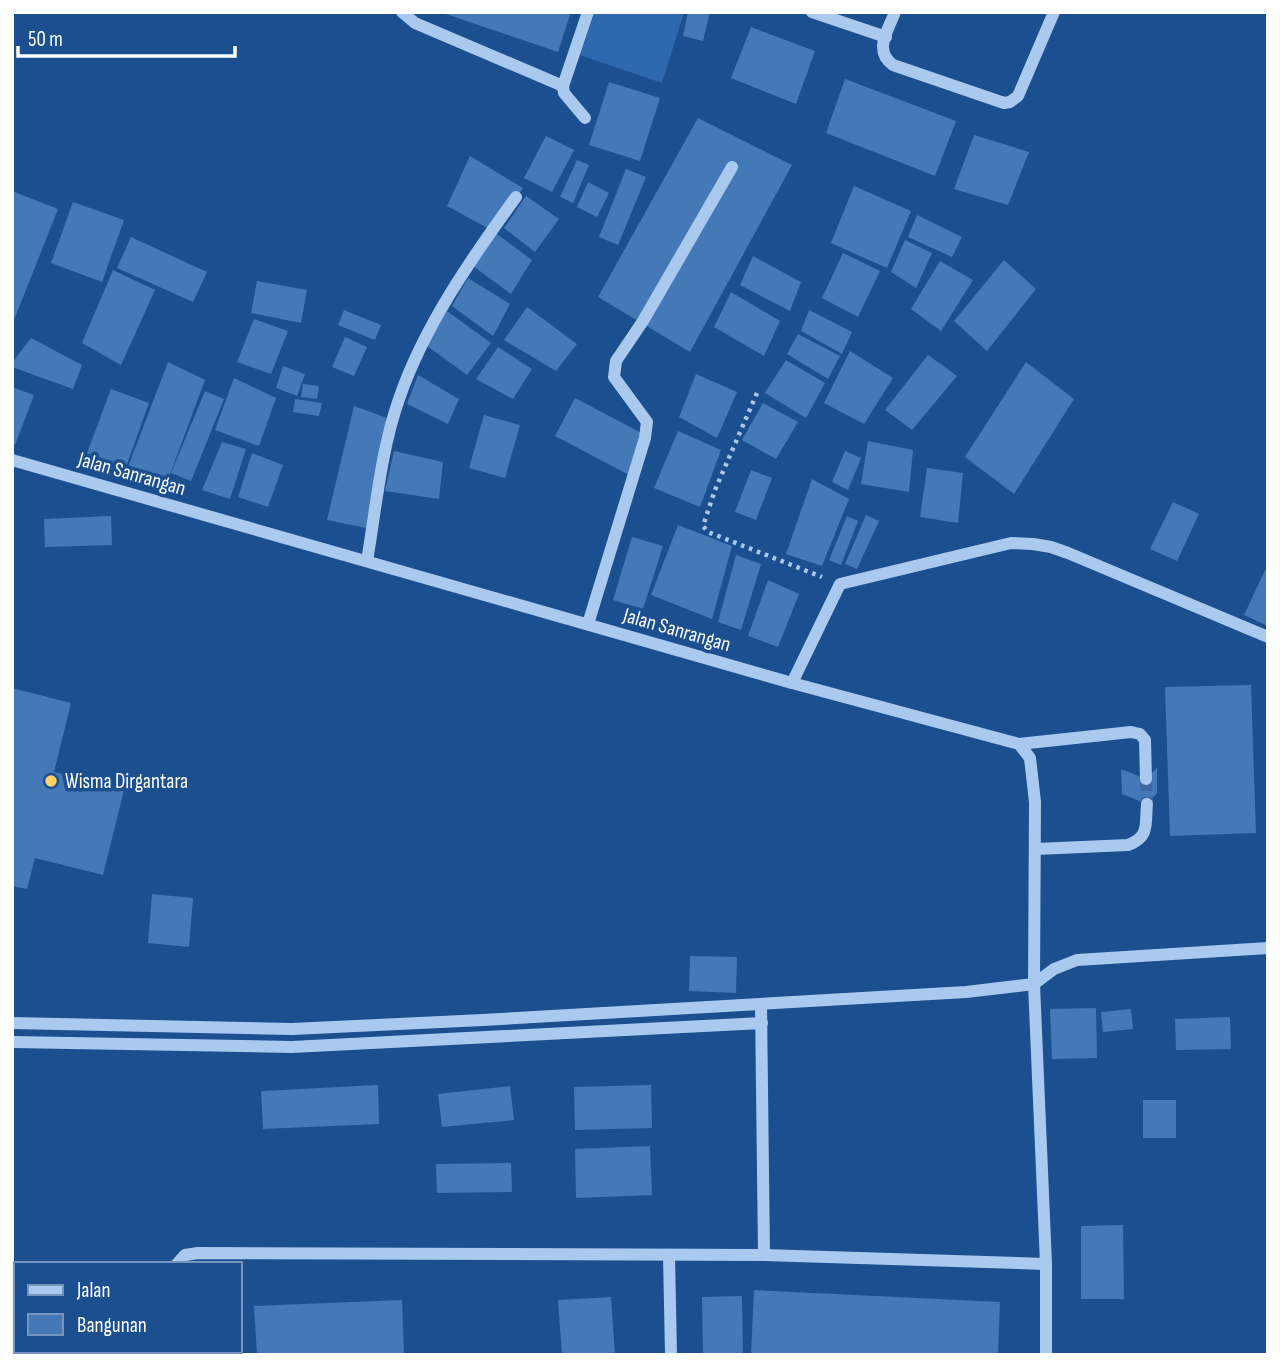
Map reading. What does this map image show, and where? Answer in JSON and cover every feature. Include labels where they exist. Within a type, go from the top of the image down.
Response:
[{"type":"street","points":[[402,12],[415,23],[563,86]]},
{"type":"street","points":[[585,118],[564,93],[563,86],[588,12]]},
{"type":"street","points":[[812,12],[886,37]]},
{"type":"street","points":[[895,12],[882,51],[884,57],[893,65],[999,102],[1010,102],[1018,96],[1054,12]]},
{"type":"street","points":[[588,624],[645,438],[647,422],[614,377],[616,361],[643,321],[732,167]]},
{"type":"street","points":[[367,561],[387,446],[398,401],[412,366],[432,323],[486,238],[516,197]]},
{"type":"street","name":"Jalan Sanrangan","points":[[12,460],[1019,744]]},
{"type":"street","points":[[792,682],[840,584],[1011,543],[1051,547],[1068,553],[1268,637]]},
{"type":"street","points":[[1019,744],[1130,732],[1140,734],[1145,740],[1146,779]]},
{"type":"street","points":[[1019,744],[1030,758],[1033,771],[1036,849],[1034,984],[1046,1264],[1046,1355]]},
{"type":"street","points":[[1036,849],[1128,845],[1139,841],[1144,834],[1147,804]]},
{"type":"street","points":[[12,1023],[292,1029],[966,992],[1034,984],[1054,970],[1077,960],[1268,948]]},
{"type":"street","points":[[761,1004],[764,1255]]},
{"type":"street","points":[[12,1042],[292,1048],[762,1023]]},
{"type":"street","points":[[179,1262],[185,1255],[198,1252],[764,1255],[1046,1264]]},
{"type":"street","points":[[669,1255],[671,1355]]},
{"type":"path","points":[[757,393],[702,526],[708,532],[840,584]]},
{"type":"shaded area","points":[[595,12],[684,12],[662,83],[580,55]]},
{"type":"building","points":[[440,12],[571,12],[558,52]]},
{"type":"building","points":[[688,12],[710,12],[703,41],[683,36]]},
{"type":"building","points":[[751,27],[815,51],[796,104],[731,78]]},
{"type":"building","points":[[845,79],[956,121],[935,176],[826,133]]},
{"type":"building","points":[[609,82],[660,98],[640,161],[589,145]]},
{"type":"building","points":[[698,118],[792,165],[690,352],[598,297]]},
{"type":"building","points":[[974,135],[1029,152],[1008,205],[954,189]]},
{"type":"building","points":[[546,136],[574,150],[552,192],[524,178]]},
{"type":"building","points":[[470,156],[523,188],[493,231],[447,206]]},
{"type":"building","points":[[577,160],[589,165],[573,203],[560,197]]},
{"type":"building","points":[[626,169],[646,177],[618,245],[599,237]]},
{"type":"building","points":[[588,182],[609,193],[597,217],[577,207]]},
{"type":"building","points":[[854,186],[911,211],[887,268],[831,243]]},
{"type":"building","points":[[12,191],[58,209],[12,325]]},
{"type":"building","points":[[526,196],[559,219],[535,252],[504,228]]},
{"type":"building","points":[[73,202],[124,220],[102,282],[51,263]]},
{"type":"building","points":[[917,215],[962,237],[952,257],[908,237]]},
{"type":"building","points":[[493,231],[532,260],[511,294],[473,266]]},
{"type":"building","points":[[131,237],[207,272],[193,302],[117,268]]},
{"type":"building","points":[[905,240],[932,253],[916,288],[891,272]]},
{"type":"building","points":[[843,253],[880,271],[858,317],[822,298]]},
{"type":"building","points":[[753,256],[801,282],[790,311],[740,285]]},
{"type":"building","points":[[1004,260],[1036,289],[987,351],[954,321]]},
{"type":"building","points":[[940,261],[973,280],[941,331],[911,309]]},
{"type":"building","points":[[113,270],[155,290],[121,365],[82,343]]},
{"type":"building","points":[[468,278],[510,304],[493,336],[452,306]]},
{"type":"building","points":[[257,281],[307,290],[301,323],[251,313]]},
{"type":"building","points":[[731,292],[780,321],[764,356],[714,327]]},
{"type":"building","points":[[527,307],[577,344],[556,371],[504,340]]},
{"type":"building","points":[[344,310],[381,325],[375,340],[338,325]]},
{"type":"building","points":[[809,310],[852,332],[842,354],[801,331]]},
{"type":"building","points":[[447,311],[491,343],[467,375],[423,343]]},
{"type":"building","points":[[254,319],[288,331],[271,374],[237,362]]},
{"type":"building","points":[[798,334],[840,356],[828,379],[787,354]]},
{"type":"building","points":[[345,337],[367,347],[354,376],[332,367]]},
{"type":"building","points":[[31,338],[82,365],[73,389],[12,367],[12,363]]},
{"type":"building","points":[[498,347],[532,369],[513,399],[476,379]]},
{"type":"building","points":[[850,351],[893,378],[864,424],[824,403]]},
{"type":"building","points":[[928,355],[957,376],[912,430],[885,410]]},
{"type":"building","points":[[786,360],[825,383],[806,418],[765,393]]},
{"type":"building","points":[[168,362],[205,380],[169,477],[128,467]]},
{"type":"building","points":[[1026,362],[1074,399],[1014,494],[965,457]]},
{"type":"building","points":[[283,366],[305,374],[297,396],[276,388]]},
{"type":"building","points":[[696,374],[737,392],[717,438],[679,417]]},
{"type":"building","points":[[418,375],[459,399],[448,424],[407,404]]},
{"type":"building","points":[[234,378],[276,398],[259,446],[215,430]]},
{"type":"building","points":[[303,384],[319,386],[317,399],[301,397]]},
{"type":"building","points":[[12,387],[34,395],[15,445],[12,444]]},
{"type":"building","points":[[111,389],[149,403],[122,478],[83,464]]},
{"type":"building","points":[[205,391],[224,399],[191,481],[171,473]]},
{"type":"building","points":[[575,398],[651,438],[631,476],[555,436]]},
{"type":"building","points":[[295,399],[322,403],[319,416],[293,412]]},
{"type":"building","points":[[763,403],[798,422],[776,459],[742,440]]},
{"type":"building","points":[[354,406],[387,418],[371,529],[327,520]]},
{"type":"building","points":[[484,415],[520,425],[505,478],[469,468]]},
{"type":"building","points":[[678,431],[721,450],[700,507],[654,488]]},
{"type":"building","points":[[868,441],[913,450],[909,492],[861,484]]},
{"type":"building","points":[[222,442],[246,449],[230,499],[202,490]]},
{"type":"building","points":[[394,451],[443,462],[439,499],[385,491]]},
{"type":"building","points":[[845,451],[861,458],[848,490],[832,482]]},
{"type":"building","points":[[252,453],[283,465],[268,507],[238,497]]},
{"type":"building","points":[[927,468],[963,473],[958,523],[920,517]]},
{"type":"building","points":[[751,470],[772,478],[756,520],[735,512]]},
{"type":"building","points":[[812,479],[849,499],[822,566],[786,554]]},
{"type":"building","points":[[1173,502],[1199,514],[1177,561],[1150,549]]},
{"type":"building","points":[[866,515],[879,521],[857,569],[845,564]]},
{"type":"building","points":[[111,516],[112,545],[45,547],[44,519]]},
{"type":"building","points":[[847,516],[858,521],[841,565],[829,560]]},
{"type":"building","points":[[678,525],[732,546],[712,619],[651,595]]},
{"type":"building","points":[[632,537],[663,546],[643,609],[613,600]]},
{"type":"building","points":[[736,555],[761,564],[741,630],[718,622]]},
{"type":"building","points":[[1268,564],[1268,626],[1244,615]]},
{"type":"building","points":[[768,580],[799,594],[778,647],[748,636]]},
{"type":"building","points":[[1251,685],[1256,833],[1170,836],[1165,687]]},
{"type":"building","name":"Wisma Dirgantara","points":[[12,688],[71,703],[54,772],[124,790],[103,875],[35,858],[27,889],[12,886]]},
{"type":"building","points":[[1157,768],[1157,793],[1147,804],[1122,794],[1121,769],[1146,779]]},
{"type":"building","points":[[152,894],[193,898],[189,947],[148,943]]},
{"type":"building","points":[[690,956],[737,957],[736,993],[689,991]]},
{"type":"building","points":[[1096,1008],[1097,1058],[1052,1059],[1050,1009]]},
{"type":"building","points":[[1131,1009],[1133,1029],[1103,1032],[1101,1012]]},
{"type":"building","points":[[1230,1017],[1231,1049],[1176,1050],[1175,1019]]},
{"type":"building","points":[[378,1085],[379,1124],[263,1129],[261,1091]]},
{"type":"building","points":[[651,1085],[652,1128],[575,1130],[574,1087]]},
{"type":"building","points":[[510,1086],[514,1120],[442,1127],[438,1094]]},
{"type":"building","points":[[1143,1100],[1176,1100],[1176,1138],[1143,1138]]},
{"type":"building","points":[[650,1146],[652,1195],[576,1198],[575,1149]]},
{"type":"building","points":[[511,1163],[512,1192],[437,1193],[436,1164]]},
{"type":"building","points":[[1123,1225],[1124,1299],[1081,1299],[1081,1226]]},
{"type":"building","points":[[754,1290],[1000,1302],[998,1355],[751,1355]]},
{"type":"building","points":[[742,1296],[743,1355],[703,1355],[702,1297]]},
{"type":"building","points":[[611,1297],[615,1355],[562,1355],[558,1300]]},
{"type":"building","points":[[402,1300],[404,1355],[257,1355],[254,1306]]},
{"type":"tunnel","points":[[1146,779],[1147,804]]},
{"type":"place","name":"Wisma Dirgantara","points":[[51,781]]}]
